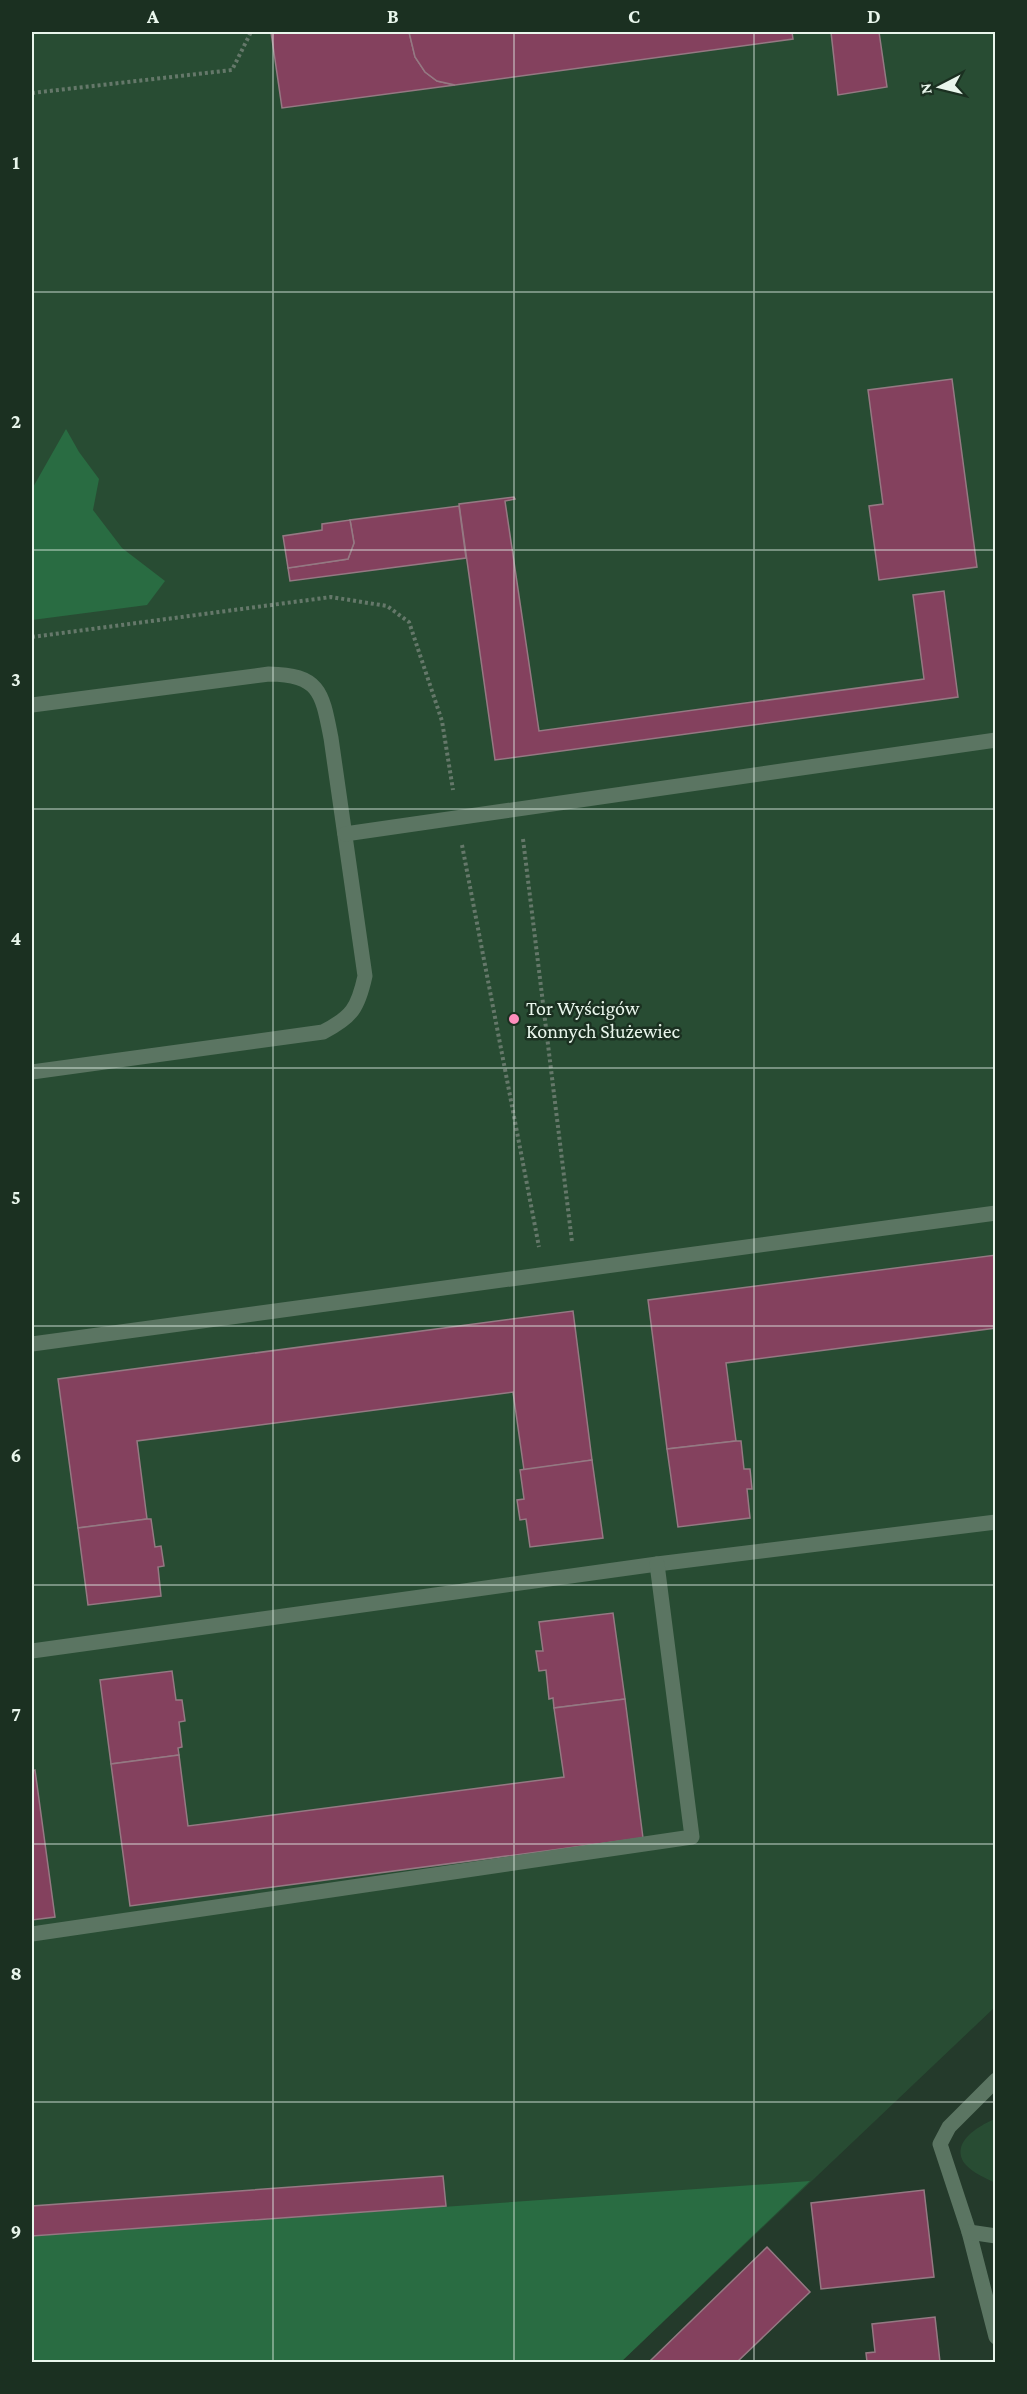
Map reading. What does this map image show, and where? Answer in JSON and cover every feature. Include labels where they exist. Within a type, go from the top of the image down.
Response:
[{"type":"street","points":[[32,705],[269,674],[294,674],[314,685],[326,708],[365,976],[360,1000],[346,1020],[322,1032],[32,1072]]},
{"type":"street","points":[[345,834],[996,740]]},
{"type":"street","points":[[32,1344],[996,1213]]},
{"type":"street","points":[[32,1651],[657,1564],[996,1522]]},
{"type":"street","points":[[32,1934],[692,1837],[657,1564]]},
{"type":"street","points":[[996,2080],[950,2127],[940,2144],[969,2232],[996,2337]]},
{"type":"street","points":[[969,2232],[996,2236]]},
{"type":"path","points":[[32,93],[232,70],[251,32]]},
{"type":"path","points":[[523,837],[575,1270]]},
{"type":"path","points":[[462,843],[544,1274]]},
{"type":"green space","name":"Tor Wyścigów Konnych Służewiec","points":[[32,32],[995,32],[995,2007],[621,2362],[32,2362]]},
{"type":"green space","points":[[66,429],[79,452],[99,479],[93,510],[122,548],[165,581],[147,605],[32,620],[32,489]]},
{"type":"green space","points":[[995,2119],[995,2183],[966,2165],[961,2157],[961,2149],[963,2142],[974,2130]]},
{"type":"green space","points":[[810,2181],[621,2362],[32,2362],[32,2236]]},
{"type":"building","points":[[271,32],[409,32],[415,57],[425,72],[437,81],[455,85],[282,108]]},
{"type":"building","points":[[409,32],[792,32],[793,39],[455,85],[437,81],[425,72],[415,57]]},
{"type":"building","points":[[831,32],[879,32],[887,87],[838,95]]},
{"type":"building","points":[[952,379],[977,567],[879,580],[869,506],[883,504],[868,390]]},
{"type":"building","points":[[514,497],[515,499],[505,501],[539,731],[924,679],[913,595],[944,591],[958,697],[495,760],[459,504]]},
{"type":"building","points":[[459,506],[466,558],[290,581],[288,568],[348,559],[354,543],[350,520]]},
{"type":"building","points":[[350,520],[354,543],[348,559],[288,568],[283,536],[322,530],[322,524]]},
{"type":"building","points":[[996,1255],[996,1328],[726,1363],[736,1441],[667,1449],[648,1300]]},
{"type":"building","points":[[573,1311],[592,1460],[524,1470],[513,1392],[137,1441],[147,1519],[78,1528],[58,1379]]},
{"type":"building","points":[[741,1441],[744,1469],[750,1469],[752,1489],[747,1489],[750,1518],[678,1527],[667,1449]]},
{"type":"building","points":[[592,1460],[603,1538],[530,1547],[526,1519],[520,1520],[517,1500],[524,1499],[520,1470]]},
{"type":"building","points":[[151,1519],[155,1547],[161,1546],[164,1566],[158,1567],[161,1596],[88,1605],[78,1528]]},
{"type":"building","points":[[613,1613],[625,1699],[554,1708],[553,1698],[549,1699],[546,1670],[539,1671],[536,1651],[543,1651],[539,1622]]},
{"type":"building","points":[[172,1671],[176,1700],[182,1700],[185,1721],[179,1722],[182,1747],[178,1748],[179,1755],[111,1764],[100,1680]]},
{"type":"building","points":[[625,1699],[643,1838],[130,1906],[111,1764],[179,1755],[188,1826],[220,1822],[564,1777],[554,1708]]},
{"type":"building","points":[[35,1770],[55,1917],[32,1920],[32,1771]]},
{"type":"building","points":[[443,2176],[446,2206],[32,2236],[32,2206]]},
{"type":"building","points":[[924,2190],[934,2277],[821,2289],[811,2203]]},
{"type":"building","points":[[767,2247],[810,2292],[737,2362],[649,2362]]},
{"type":"building","points":[[935,2317],[940,2362],[867,2362],[866,2353],[875,2352],[872,2324]]},
{"type":"place","name":"Tor Wyścigów Konnych Służewiec","points":[[514,1019]]}]
